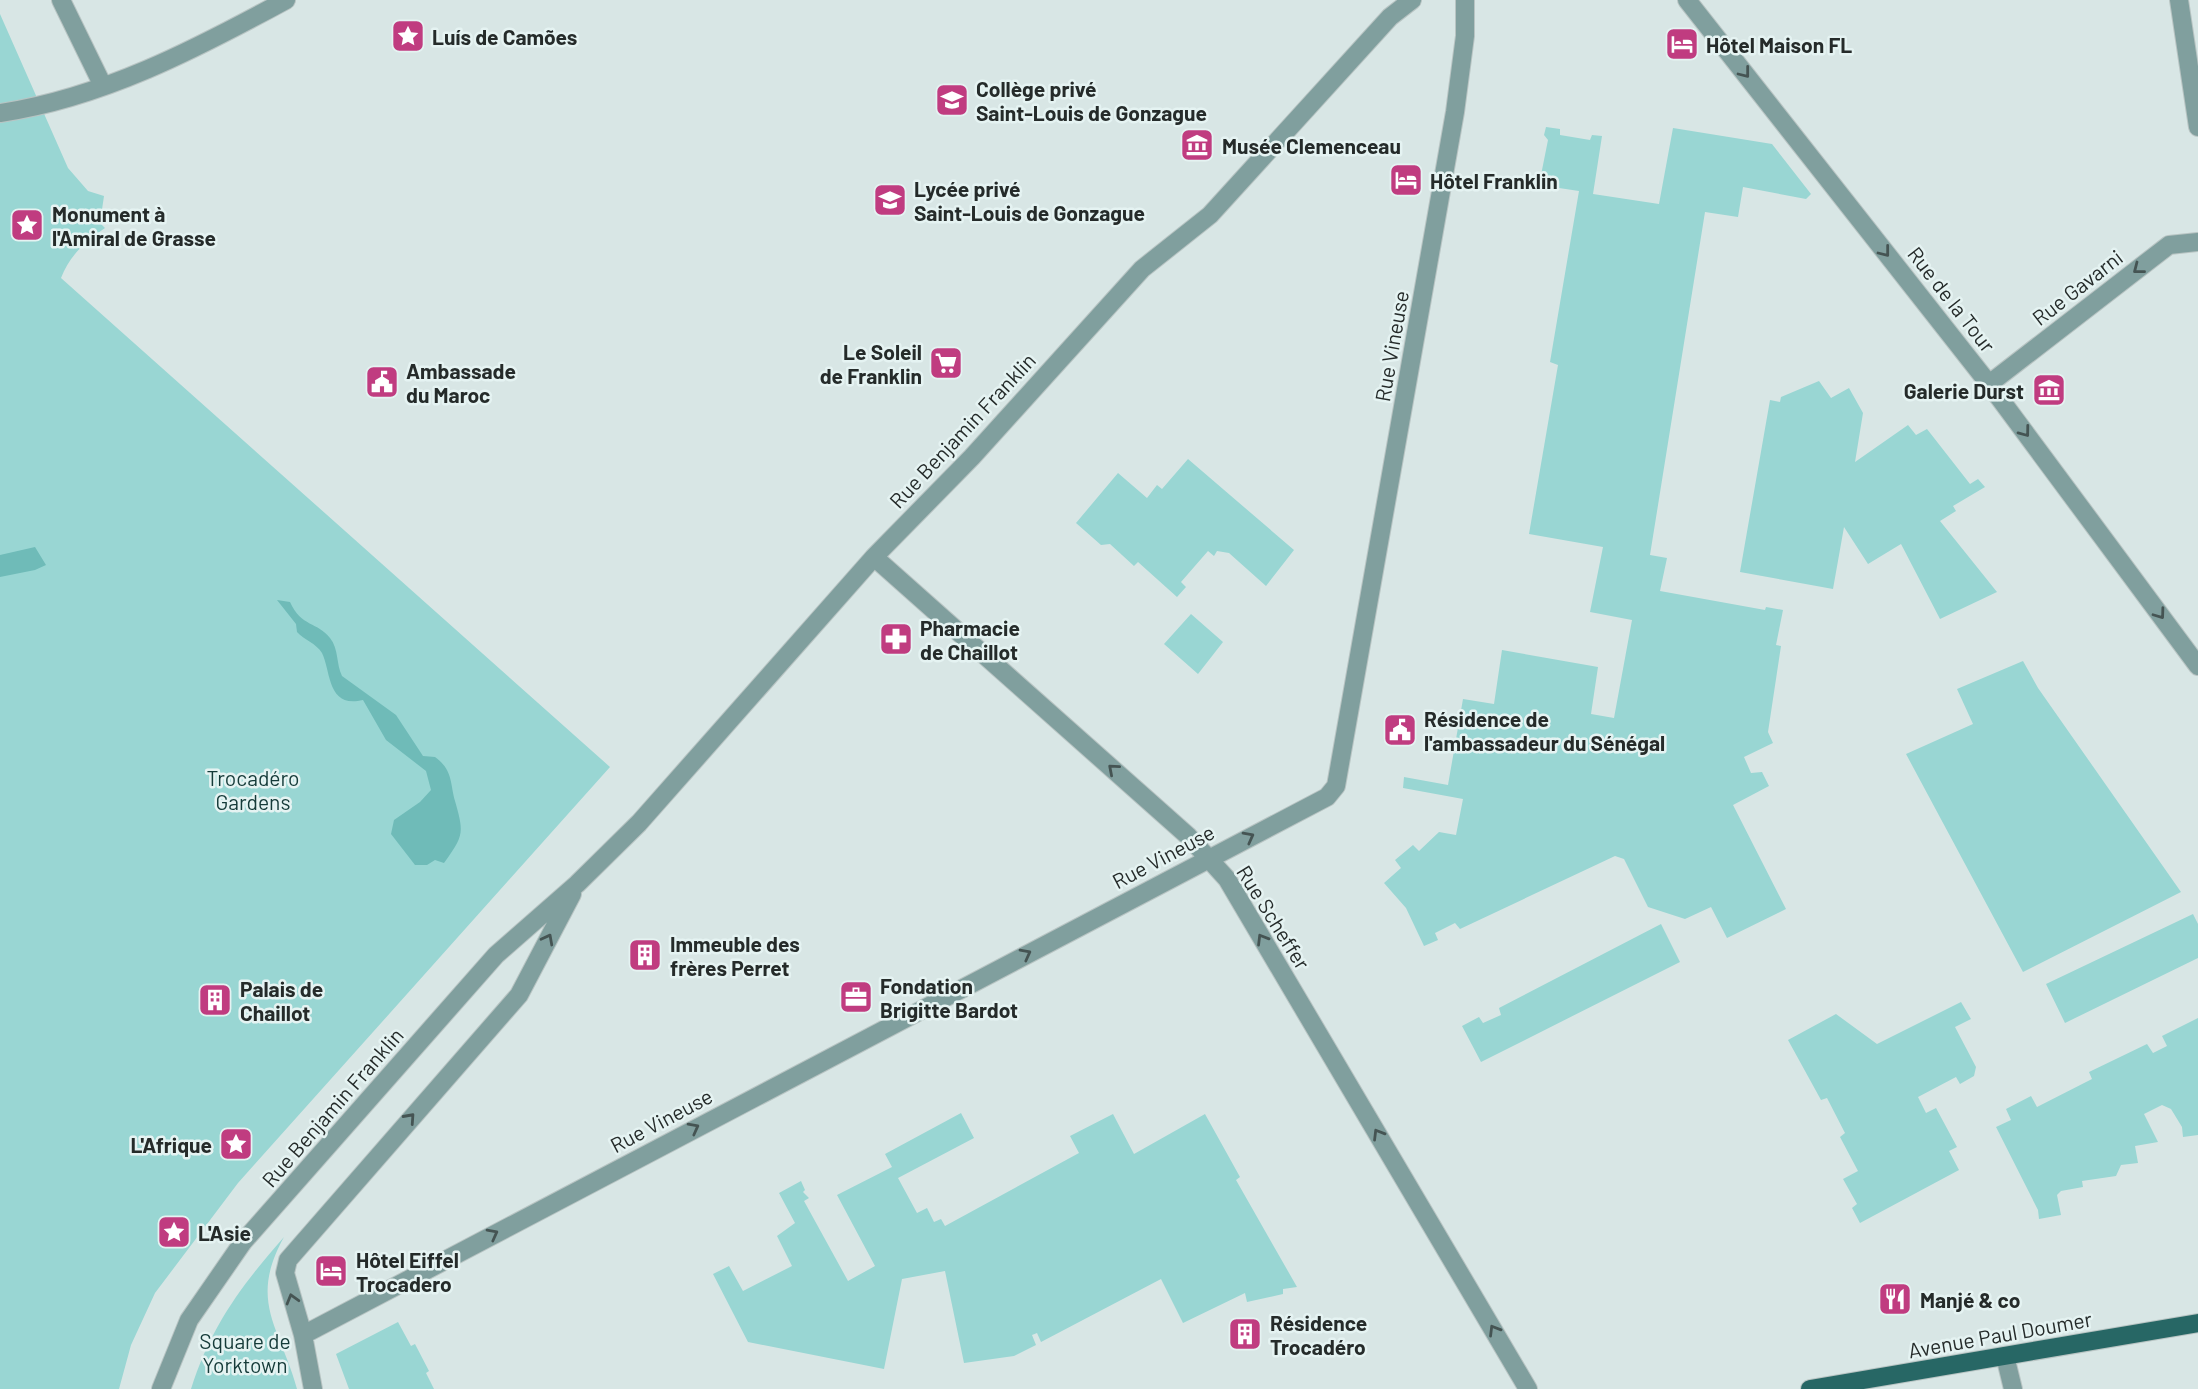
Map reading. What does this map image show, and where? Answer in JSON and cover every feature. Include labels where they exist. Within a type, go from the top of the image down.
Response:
[{"type":"main road","name":"Avenue Paul Doumer","points":[[1810,1389],[2198,1322]]},
{"type":"street","points":[[61,0],[103,86]]},
{"type":"street","points":[[0,113],[26,110],[103,86],[195,49],[286,0]]},
{"type":"street","name":"Rue Benjamin Franklin","points":[[161,1389],[189,1320],[243,1242],[496,955],[577,884],[676,784],[874,557],[972,457],[1142,269],[1210,215],[1392,8],[1412,0]]},
{"type":"street","name":"Rue Vineuse","points":[[303,1335],[1327,797],[1336,786],[1455,112],[1465,36],[1465,0]]},
{"type":"street","name":"Rue de la Tour","points":[[1687,0],[1989,384],[2198,666]]},
{"type":"street","points":[[2179,0],[2198,127]]},
{"type":"street","name":"Rue Gavarni","points":[[1989,384],[2169,245],[2198,242]]},
{"type":"street","name":"Rue Scheffer","points":[[874,557],[1188,836],[1227,879],[1528,1389]]},
{"type":"street","name":"Rue Benjamin Franklin","points":[[313,1389],[303,1335],[285,1273],[288,1260],[519,995],[577,884]]},
{"type":"street","points":[[2005,1356],[2013,1389]]},
{"type":"green space","name":"Trocadéro Gardens","points":[[0,14],[68,168],[88,191],[104,196],[100,223],[105,228],[79,250],[61,278],[610,767],[238,1183],[155,1293],[131,1345],[119,1389],[0,1389]]},
{"type":"green space","points":[[1546,127],[1560,129],[1560,135],[1590,140],[1592,135],[1602,136],[1593,194],[1659,204],[1673,128],[1772,144],[1811,194],[1806,199],[1743,187],[1738,217],[1705,212],[1650,555],[1667,558],[1660,591],[1765,610],[1766,607],[1783,610],[1776,645],[1781,646],[1768,732],[1773,743],[1744,757],[1751,773],[1762,772],[1769,786],[1733,805],[1786,909],[1727,938],[1711,907],[1685,919],[1648,907],[1624,859],[1615,856],[1460,929],[1455,923],[1435,933],[1438,940],[1424,946],[1406,908],[1384,883],[1401,868],[1395,860],[1413,845],[1419,851],[1439,832],[1456,835],[1463,799],[1403,788],[1404,777],[1448,785],[1463,699],[1494,704],[1502,650],[1598,667],[1591,714],[1614,718],[1632,620],[1590,612],[1603,547],[1529,534],[1558,365],[1550,362],[1579,191],[1539,185],[1548,140],[1544,135]]},
{"type":"green space","points":[[1819,381],[1831,398],[1849,388],[1863,413],[1855,462],[1908,425],[1916,435],[1927,429],[1970,484],[1978,479],[1985,487],[1953,506],[1956,511],[1940,521],[1997,592],[1940,619],[1901,544],[1868,564],[1844,527],[1833,589],[1740,572],[1770,400],[1780,402],[1781,397]]},
{"type":"green space","points":[[1188,459],[1294,550],[1266,586],[1229,553],[1217,551],[1214,556],[1208,551],[1181,582],[1186,587],[1177,597],[1138,562],[1134,566],[1110,544],[1101,545],[1076,523],[1118,473],[1147,498],[1157,485],[1162,489]]},
{"type":"green space","points":[[1191,614],[1223,642],[1198,674],[1164,644]]},
{"type":"green space","points":[[2023,661],[2038,688],[2181,892],[2023,972],[1906,754],[1973,724],[1957,689]]},
{"type":"green space","points":[[2193,914],[2198,924],[2198,958],[2065,1023],[2046,984]]},
{"type":"green space","points":[[1661,924],[1680,962],[1481,1062],[1462,1026],[1479,1017],[1483,1023],[1501,1015],[1499,1008]]},
{"type":"green space","points":[[1961,1002],[1971,1019],[1955,1027],[1976,1067],[1974,1076],[1960,1084],[1956,1077],[1918,1097],[1926,1113],[1936,1108],[1957,1147],[1949,1151],[1959,1170],[1860,1223],[1852,1208],[1857,1204],[1843,1179],[1858,1171],[1840,1137],[1845,1133],[1827,1098],[1821,1100],[1788,1040],[1836,1014],[1877,1044]]},
{"type":"green space","points":[[2198,1018],[2198,1135],[2183,1137],[2182,1127],[2171,1109],[2162,1105],[2144,1114],[2158,1142],[2135,1146],[2138,1163],[2121,1165],[2116,1176],[2082,1181],[2083,1187],[2061,1191],[2057,1195],[2061,1215],[2039,1219],[2038,1210],[1996,1127],[2011,1120],[2006,1109],[2031,1096],[2037,1107],[2092,1079],[2089,1072],[2147,1044],[2153,1053],[2167,1046],[2162,1036]]},
{"type":"green space","points":[[961,1113],[974,1138],[898,1178],[917,1213],[927,1208],[934,1222],[941,1219],[945,1226],[1079,1153],[1070,1136],[1113,1114],[1134,1154],[1205,1114],[1240,1177],[1236,1180],[1297,1287],[1283,1289],[1283,1294],[1247,1302],[1245,1293],[1183,1323],[1161,1279],[1041,1342],[1037,1333],[1032,1335],[1036,1345],[1014,1356],[964,1363],[945,1271],[902,1279],[884,1369],[748,1342],[713,1274],[729,1266],[743,1291],[792,1266],[777,1236],[795,1223],[779,1193],[801,1181],[805,1190],[803,1192],[809,1198],[804,1201],[848,1281],[875,1266],[837,1195],[892,1167],[885,1154]]},
{"type":"green space","name":"Square de Yorktown","points":[[284,1237],[268,1279],[268,1297],[276,1331],[297,1389],[191,1389],[208,1346],[229,1308]]},
{"type":"green space","points":[[398,1322],[411,1346],[415,1344],[429,1371],[426,1373],[434,1389],[349,1389],[336,1354]]},
{"type":"shaded area","points":[[35,547],[46,565],[0,577],[0,555]]},
{"type":"shaded area","points":[[277,600],[290,602],[299,616],[325,633],[335,647],[342,676],[396,715],[423,756],[435,757],[445,767],[450,777],[461,827],[459,840],[444,863],[435,860],[427,865],[415,865],[391,834],[394,820],[420,802],[431,790],[426,771],[386,740],[363,700],[351,701],[337,694],[332,687],[322,653],[297,632],[296,624]]},
{"type":"place","name":"Luís de Camões","points":[[408,36]]},
{"type":"place","name":"Hôtel Maison FL","points":[[1682,44]]},
{"type":"place","name":"Collège privé Saint-Louis de Gonzague","points":[[952,100]]},
{"type":"place","name":"Musée Clemenceau","points":[[1197,145]]},
{"type":"place","name":"Hôtel Franklin","points":[[1406,180]]},
{"type":"place","name":"Lycée privé Saint-Louis de Gonzague","points":[[890,200]]},
{"type":"place","name":"Monument à l'Amiral de Grasse","points":[[27,225]]},
{"type":"place","name":"Le Soleil de Franklin","points":[[946,363]]},
{"type":"place","name":"Ambassade du Maroc","points":[[382,382]]},
{"type":"place","name":"Galerie Durst","points":[[2049,390]]},
{"type":"place","name":"Pharmacie de Chaillot","points":[[896,639]]},
{"type":"place","name":"Résidence de l'ambassadeur du Sénégal","points":[[1400,730]]},
{"type":"place","name":"Immeuble des frères Perret","points":[[645,955]]},
{"type":"place","name":"Fondation Brigitte Bardot","points":[[856,997]]},
{"type":"place","name":"Palais de Chaillot","points":[[215,1000]]},
{"type":"place","name":"L'Afrique","points":[[236,1144]]},
{"type":"place","name":"L'Asie","points":[[174,1232]]},
{"type":"place","name":"Hôtel Eiffel Trocadero","points":[[331,1271]]},
{"type":"place","name":"Manjé & co","points":[[1895,1299]]},
{"type":"place","name":"Résidence Trocadéro","points":[[1245,1334]]}]
